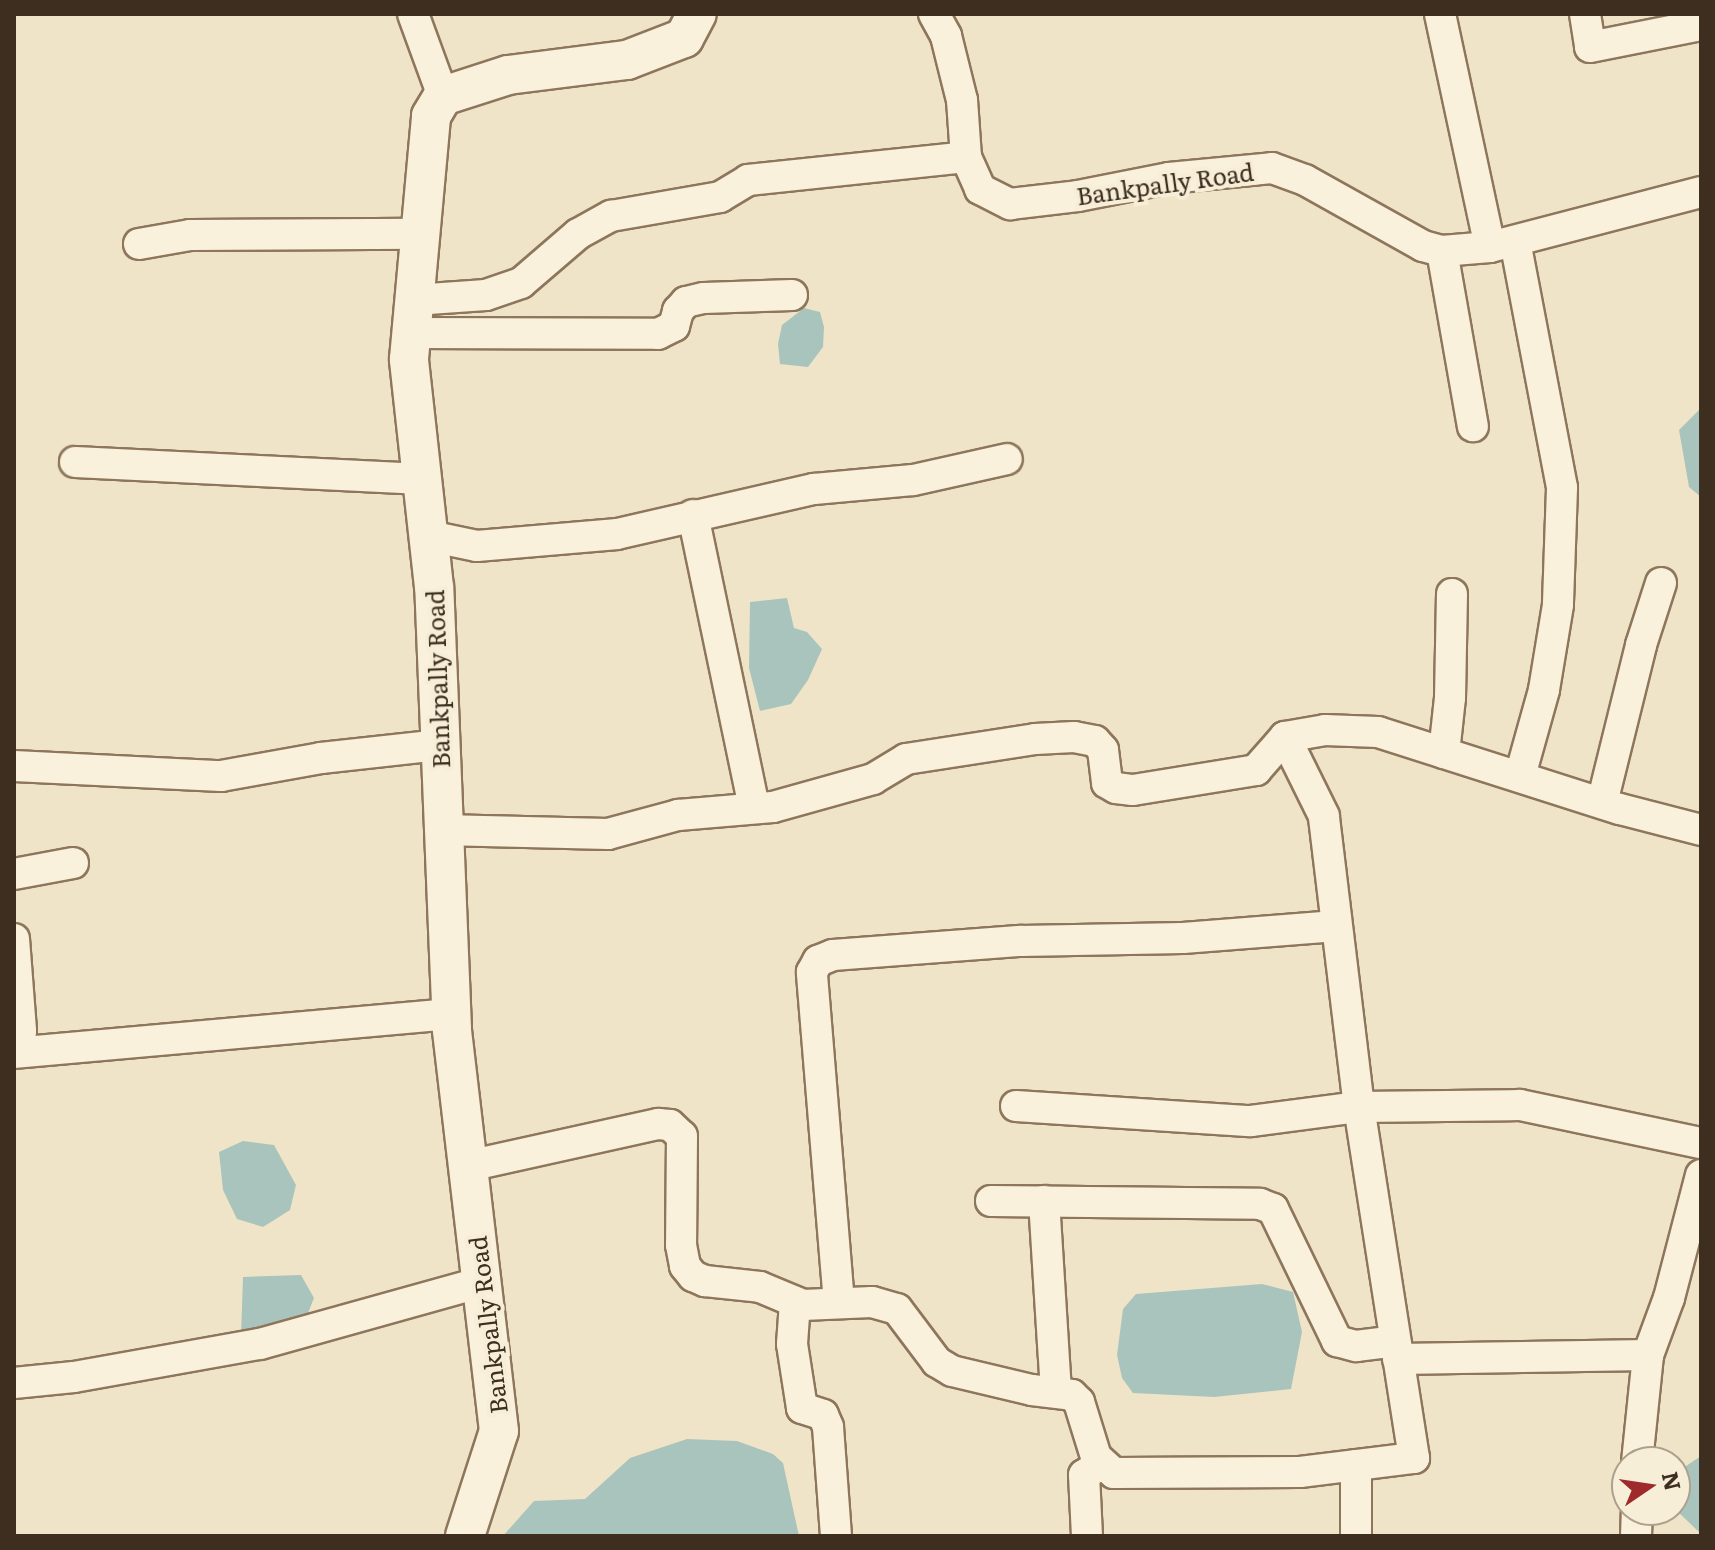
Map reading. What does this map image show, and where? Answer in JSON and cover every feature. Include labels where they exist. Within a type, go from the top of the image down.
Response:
[{"type":"street","points":[[413,14],[443,96],[508,75],[627,60],[684,38],[697,14]]},
{"type":"street","name":"Bankpally Road","points":[[934,14],[946,36],[962,100],[966,157],[980,189],[1010,204],[1078,196],[1169,178],[1272,168],[1305,180],[1423,246],[1442,251],[1502,244],[1701,192]]},
{"type":"street","points":[[1440,14],[1502,244],[1562,488],[1558,605],[1544,690],[1520,776]]},
{"type":"street","points":[[1585,14],[1590,47],[1656,23],[1701,25]]},
{"type":"street","name":"Bankpally Road","points":[[443,96],[431,116],[409,359],[434,587],[438,745],[452,1014],[499,1431],[465,1536]]},
{"type":"street","points":[[412,316],[521,283],[578,234],[611,216],[720,197],[748,180],[966,157]]},
{"type":"street","points":[[139,244],[190,235],[419,234]]},
{"type":"street","points":[[1442,251],[1473,426]]},
{"type":"street","points":[[412,316],[658,334],[674,326],[678,311],[686,302],[704,298],[792,295]]},
{"type":"street","points":[[429,536],[477,546],[617,534],[814,489],[913,480],[1007,459]]},
{"type":"street","points":[[75,462],[423,479]]},
{"type":"street","points":[[693,515],[754,808]]},
{"type":"street","points":[[1602,803],[1641,645],[1661,583]]},
{"type":"street","points":[[1444,753],[1450,698],[1452,594]]},
{"type":"street","points":[[442,830],[608,834],[678,815],[773,807],[873,779],[906,759],[1035,739],[1074,737],[1095,741],[1103,750],[1107,783],[1133,790],[1256,770],[1285,737],[1325,730],[1378,732],[1602,803],[1701,830]]},
{"type":"street","points":[[468,1166],[658,1124],[670,1125],[682,1136],[681,1245],[685,1266],[693,1276],[705,1281],[760,1287],[810,1306],[872,1302],[897,1309],[937,1362],[952,1371],[1032,1390],[1072,1395],[1079,1402],[1101,1464],[1114,1473],[1300,1472],[1414,1458],[1359,1107],[1324,816],[1285,737]]},
{"type":"street","points":[[14,766],[221,776],[321,758],[438,745]]},
{"type":"street","points":[[14,874],[73,863]]},
{"type":"street","points":[[839,1303],[812,972],[818,961],[833,955],[1021,941],[1168,939],[1336,926]]},
{"type":"street","points":[[14,939],[21,1031],[16,1052],[452,1014]]},
{"type":"street","points":[[1016,1106],[1251,1121],[1359,1107],[1520,1105],[1701,1143]]},
{"type":"street","points":[[1639,1446],[1648,1355],[1696,1217],[1701,1175]]},
{"type":"street","points":[[991,1201],[1260,1204],[1273,1209],[1337,1341],[1397,1350],[1648,1355]]},
{"type":"street","points":[[1044,1201],[1056,1392]]},
{"type":"street","points":[[14,1383],[74,1377],[260,1344],[482,1282]]},
{"type":"street","points":[[795,1302],[792,1344],[802,1408],[810,1414],[823,1415],[828,1427],[836,1536]]},
{"type":"street","points":[[1087,1536],[1084,1475],[1101,1464]]},
{"type":"street","points":[[1356,1465],[1356,1536]]},
{"type":"water","points":[[804,308],[820,312],[824,327],[823,347],[808,367],[780,364],[778,344],[782,325]]},
{"type":"water","points":[[1701,408],[1701,497],[1689,487],[1679,430]]},
{"type":"water","points":[[787,598],[794,628],[807,632],[822,649],[808,680],[791,704],[760,711],[749,668],[750,602]]},
{"type":"water","points":[[243,1141],[274,1145],[296,1185],[290,1210],[263,1227],[237,1219],[223,1190],[219,1152]]},
{"type":"water","points":[[301,1275],[314,1298],[304,1323],[241,1336],[243,1277]]},
{"type":"water","points":[[1262,1284],[1293,1292],[1302,1332],[1291,1389],[1214,1397],[1133,1393],[1122,1378],[1117,1355],[1123,1309],[1136,1294]]},
{"type":"water","points":[[687,1439],[737,1441],[773,1454],[783,1463],[799,1536],[503,1536],[534,1501],[585,1499],[630,1458]]},
{"type":"water","points":[[1701,1456],[1701,1534],[1691,1524],[1691,1463]]}]
